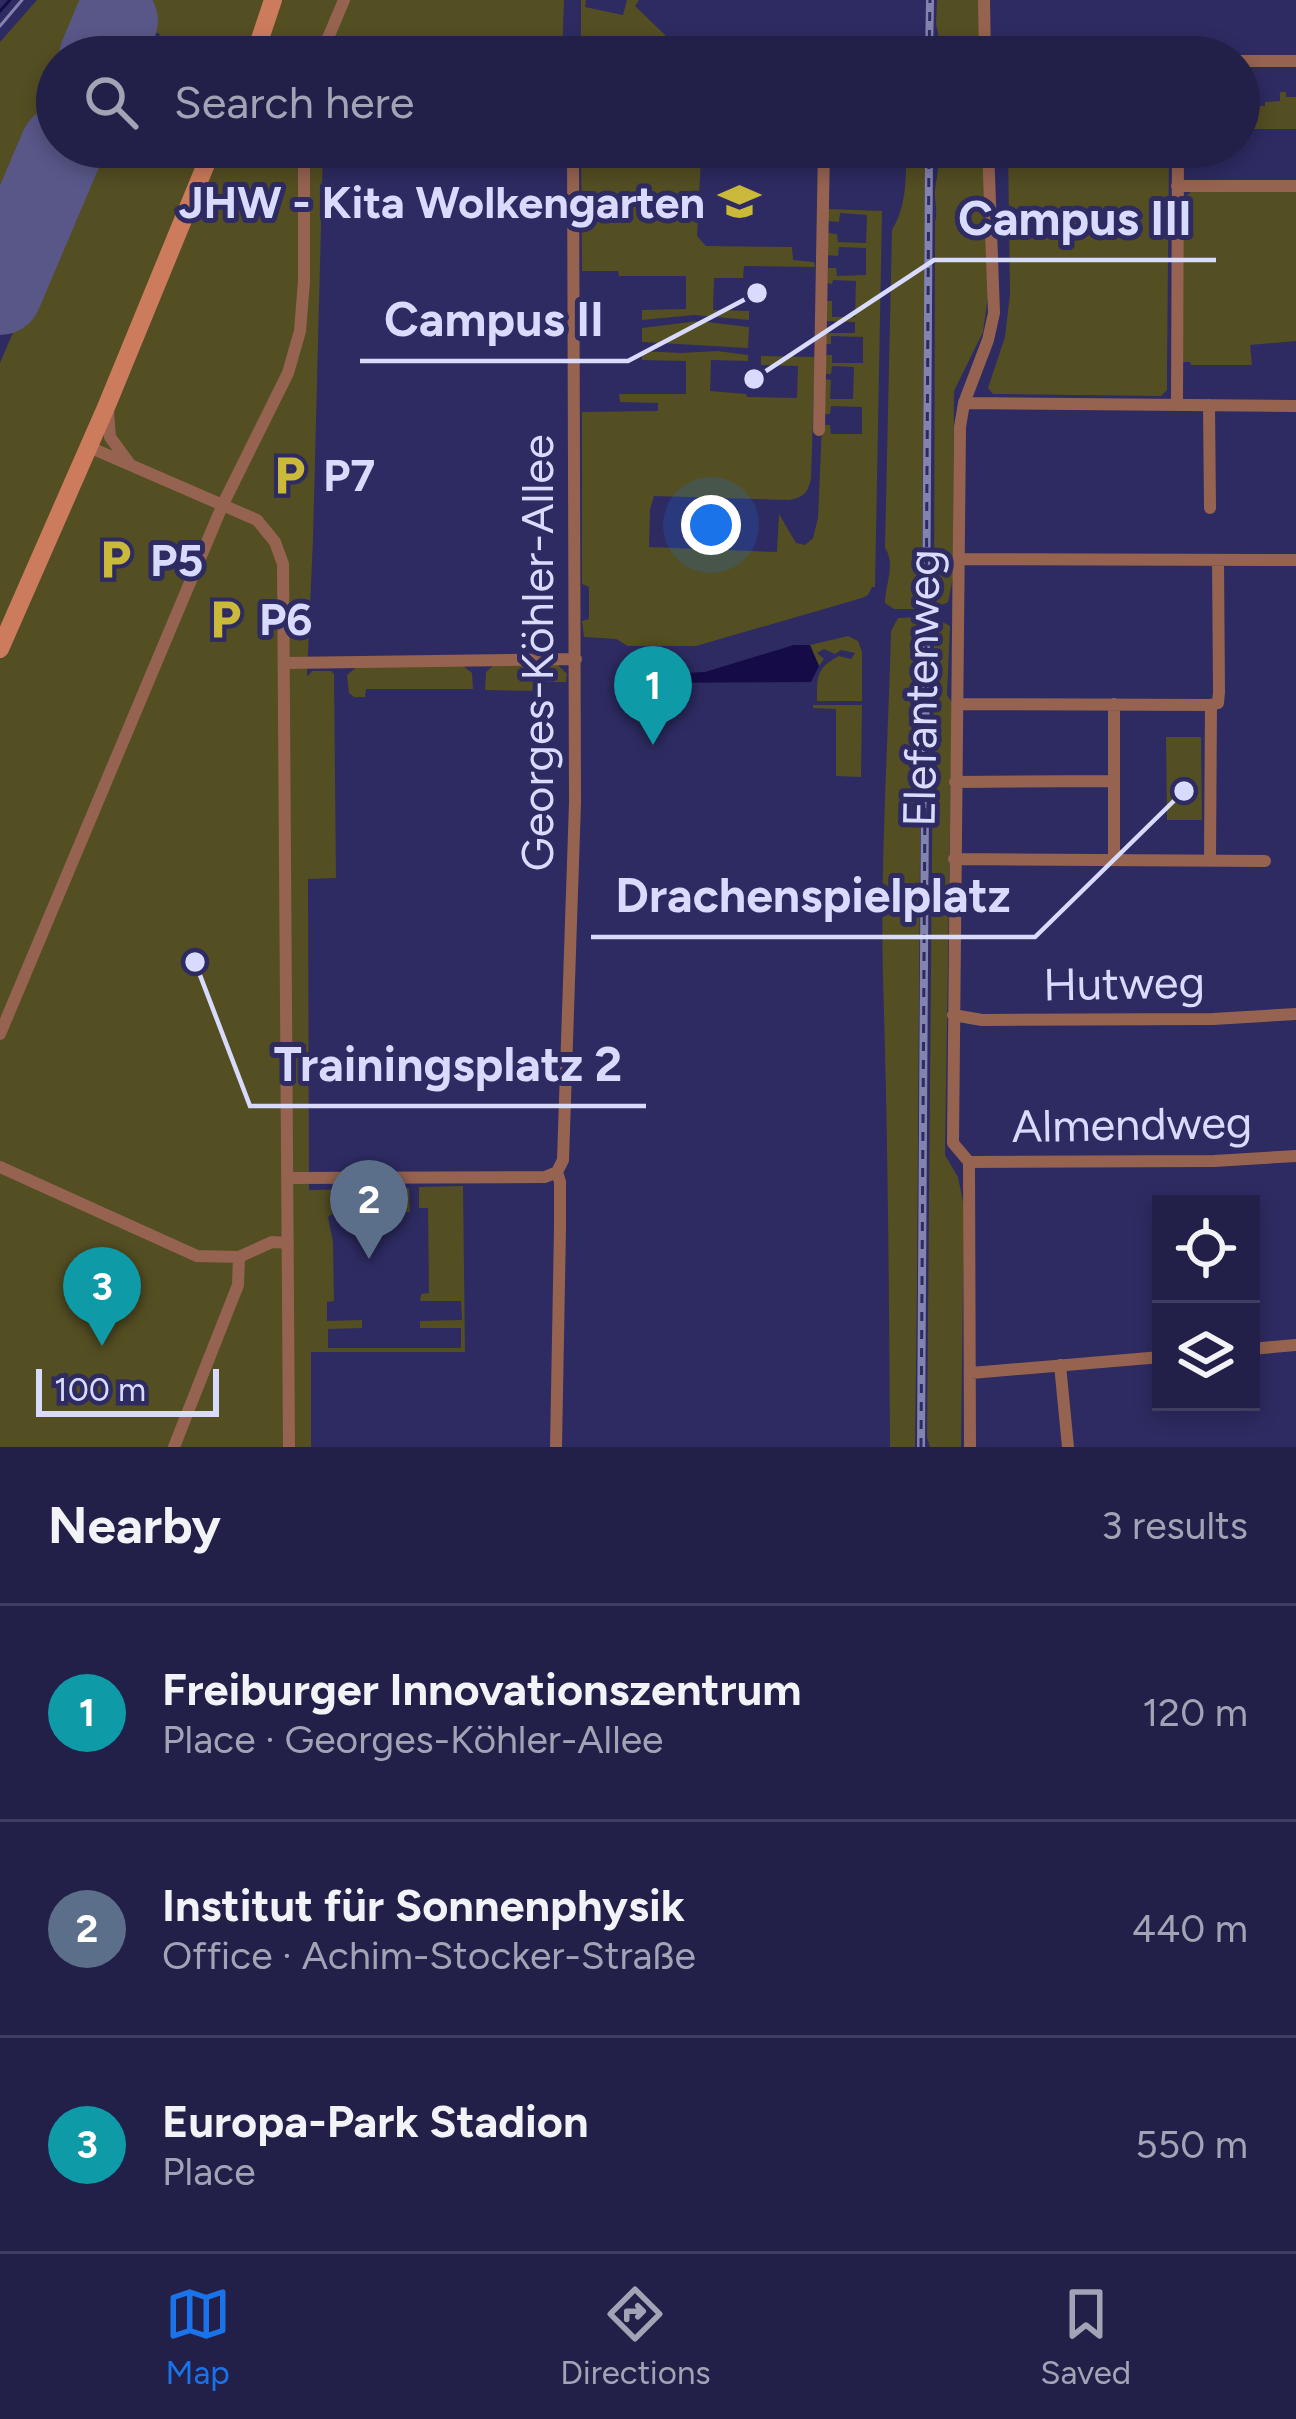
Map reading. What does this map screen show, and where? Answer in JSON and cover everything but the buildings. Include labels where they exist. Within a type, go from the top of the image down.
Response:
[{"type":"street","points":[[261,36],[273,0]]},
{"type":"street","points":[[329,36],[344,0]]},
{"type":"street","points":[[984,0],[985,36]]},
{"type":"street","points":[[1260,61],[1296,62]]},
{"type":"street","points":[[0,649],[204,168]]},
{"type":"street","points":[[0,1034],[223,504],[288,373],[300,331],[304,281],[304,168]]},
{"type":"street","name":"Georges-Köhler-Allee","points":[[556,1447],[560,1166],[574,850],[573,168]]},
{"type":"street","points":[[819,430],[824,168]]},
{"type":"street","name":"Elefantenweg","points":[[970,1447],[969,1162],[953,1143],[960,427],[994,313],[989,168]]},
{"type":"street","points":[[1177,404],[1178,168]]},
{"type":"street","points":[[1178,186],[1296,186]]},
{"type":"street","points":[[964,403],[1296,406]]},
{"type":"street","points":[[107,405],[110,437],[134,467]]},
{"type":"street","points":[[1209,405],[1210,508]]},
{"type":"street","points":[[89,447],[264,526],[280,553],[286,663],[290,1447]]},
{"type":"street","points":[[959,560],[1296,560]]},
{"type":"street","points":[[957,704],[1218,703],[1218,560]]},
{"type":"street","points":[[286,663],[576,659]]},
{"type":"street","points":[[1114,704],[1114,859]]},
{"type":"street","points":[[1210,860],[1211,705]]},
{"type":"street","points":[[108,734],[124,740]]},
{"type":"street","points":[[955,782],[1114,781]]},
{"type":"street","points":[[954,859],[1265,861]]},
{"type":"street","name":"Hutweg","points":[[953,1016],[1213,1019],[1296,1013]]},
{"type":"street","name":"Almendweg","points":[[969,1162],[1296,1156]]},
{"type":"street","points":[[289,1178],[545,1177],[560,1166]]},
{"type":"street","points":[[0,1167],[197,1256],[238,1257],[272,1242],[288,1243]]},
{"type":"street","points":[[179,1443],[238,1285],[238,1257]]},
{"type":"street","points":[[1260,1348],[1296,1345]]},
{"type":"street","points":[[971,1373],[1152,1358]]},
{"type":"street","points":[[1060,1365],[1068,1447]]},
{"type":"shaded area","points":[[37,0],[564,0],[563,36],[159,36],[91,6],[78,36],[36,36],[36,135],[0,220],[0,42]]},
{"type":"shaded area","points":[[581,0],[586,0],[585,7],[623,15],[627,0],[639,0],[635,6],[666,36],[581,36]]},
{"type":"shaded area","points":[[937,0],[979,0],[980,36],[939,36]]},
{"type":"shaded area","points":[[1280,92],[1296,97],[1296,129],[1260,129],[1260,106],[1280,101]]},
{"type":"shaded area","points":[[83,168],[322,168],[307,674],[334,674],[336,878],[308,879],[309,1190],[409,1188],[410,1212],[336,1211],[328,1217],[334,1301],[327,1302],[327,1321],[362,1320],[362,1328],[328,1329],[328,1348],[461,1348],[461,1328],[420,1328],[420,1321],[462,1320],[461,1301],[420,1301],[421,1294],[429,1293],[428,1208],[419,1208],[419,1187],[463,1186],[465,1352],[311,1352],[311,1447],[0,1447],[0,363]]},
{"type":"shaded area","points":[[581,168],[700,168],[697,236],[706,246],[792,247],[793,260],[814,262],[815,267],[744,266],[743,278],[714,278],[713,310],[749,311],[749,320],[694,315],[642,320],[642,310],[686,309],[686,276],[582,271]]},
{"type":"shaded area","points":[[905,168],[925,168],[915,1447],[890,1447],[883,849],[891,631],[898,618],[920,617],[920,609],[894,609],[885,603],[890,568],[885,548],[892,230],[903,200]]},
{"type":"shaded area","points":[[938,168],[985,168],[988,296],[983,332],[954,391],[953,578],[948,602],[934,609],[936,213]]},
{"type":"shaded area","points":[[1008,168],[1169,168],[1167,390],[1161,396],[993,394],[988,388],[1005,337],[1010,294]]},
{"type":"shaded area","points":[[1191,192],[1296,192],[1296,341],[1250,345],[1252,365],[1182,362],[1183,199]]},
{"type":"shaded area","points":[[828,209],[882,211],[875,587],[862,598],[696,646],[628,646],[616,639],[584,637],[589,587],[582,584],[582,412],[658,411],[658,403],[620,402],[619,394],[686,394],[686,361],[642,360],[642,351],[748,355],[748,361],[711,360],[710,391],[747,397],[797,398],[798,366],[761,365],[761,356],[815,357],[811,478],[804,494],[789,500],[654,496],[649,547],[777,552],[779,514],[796,543],[805,545],[813,538],[822,425],[830,425],[831,434],[862,434],[862,407],[831,406],[830,414],[822,414],[824,379],[831,380],[830,399],[853,399],[854,367],[832,366],[831,374],[825,374],[825,355],[832,355],[832,363],[863,363],[863,337],[831,336],[831,344],[825,344],[826,333],[855,333],[855,322],[826,321],[827,301],[832,301],[832,317],[855,317],[856,281],[827,283],[828,268],[836,268],[837,276],[866,275],[866,248],[839,247],[838,256],[826,255],[827,233],[837,234],[838,242],[866,243],[867,215],[840,213],[839,222],[827,221]]},
{"type":"shaded area","points":[[698,321],[749,327],[748,348],[642,342],[642,328]]},
{"type":"shaded area","points":[[934,617],[950,626],[945,1155],[958,1177],[964,1207],[961,1447],[930,1447],[927,1437]]},
{"type":"shaded area","points":[[848,636],[858,641],[862,652],[862,701],[817,701],[822,669],[839,656],[851,659],[855,653],[824,649],[817,653],[824,659],[819,666],[810,645]]},
{"type":"shaded area","points":[[794,645],[810,645],[819,666],[811,682],[617,683],[617,676],[705,672]]},
{"type":"shaded area","points":[[462,665],[472,673],[473,689],[366,689],[365,697],[349,693],[347,675],[358,666]]},
{"type":"shaded area","points":[[494,665],[558,665],[567,674],[566,682],[545,682],[545,691],[485,690],[486,672]]},
{"type":"shaded area","points":[[813,705],[862,705],[861,777],[836,776],[836,709]]},
{"type":"shaded area","points":[[1166,737],[1201,737],[1202,820],[1167,820]]},
{"type":"waterway","points":[[0,11],[10,0]]},
{"type":"runway","points":[[110,36],[116,21]]},
{"type":"runway","points":[[0,293],[53,168]]},
{"type":"tram line","points":[[0,26],[22,0]]},
{"type":"railway","points":[[929,36],[930,0]]},
{"type":"railway","points":[[921,1447],[929,168]]},
{"type":"place","name":"JHW - Kita Wolkengarten","points":[[739,202]]},
{"type":"place","name":"Campus II","points":[[757,293]]},
{"type":"place","name":"Campus III","points":[[754,379]]},
{"type":"place","name":"P7","points":[[289,475]]},
{"type":"place","name":"P5","points":[[116,560]]},
{"type":"place","name":"P6","points":[[225,619]]},
{"type":"place","name":"Freiburger Innovationszentrum","points":[[653,745]]},
{"type":"place","name":"Drachenspielplatz","points":[[1184,791]]},
{"type":"place","name":"Trainingsplatz 2","points":[[195,962]]},
{"type":"place","name":"Institut für Sonnenphysik","points":[[369,1259]]},
{"type":"place","name":"Europa-Park Stadion","points":[[102,1346]]}]
